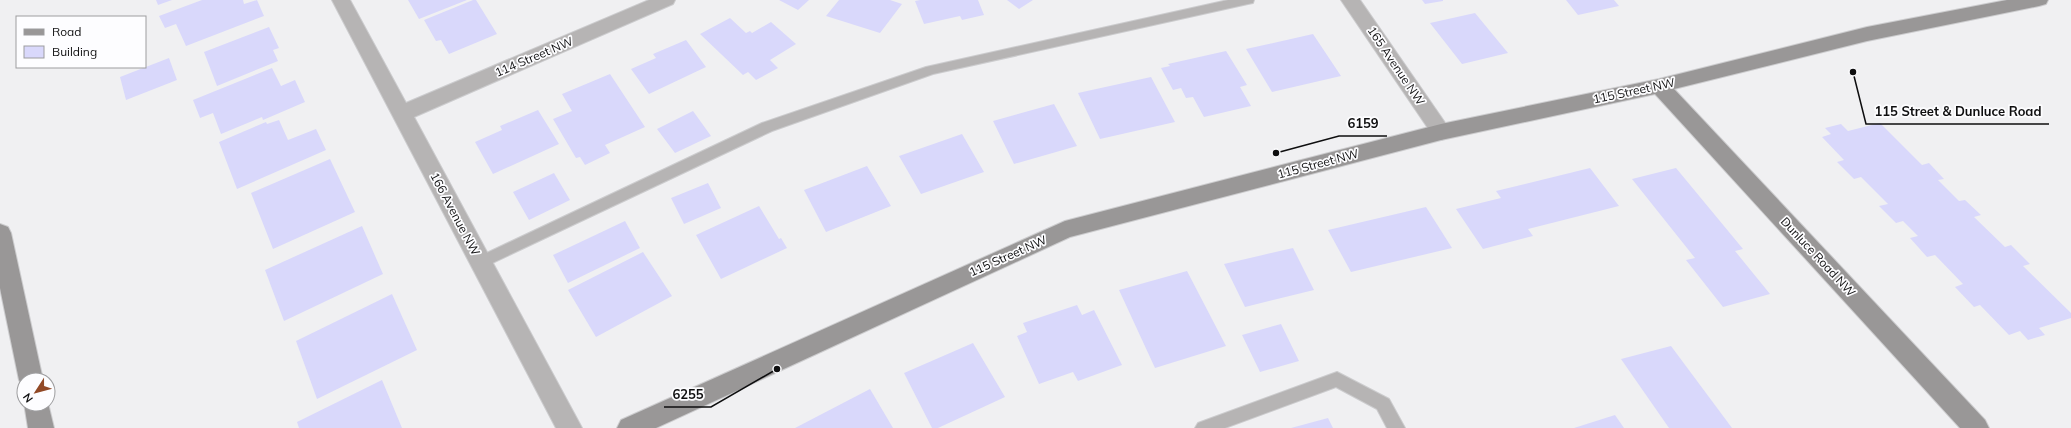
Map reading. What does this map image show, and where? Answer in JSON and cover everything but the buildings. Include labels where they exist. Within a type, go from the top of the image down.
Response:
[{"type":"street","name":"166 Avenue NW","points":[[341,0],[569,428]]},
{"type":"street","name":"114 Street NW","points":[[401,114],[666,0]]},
{"type":"street","name":"165 Avenue NW","points":[[1350,0],[1441,132]]},
{"type":"street","name":"115 Street NW","points":[[630,428],[1065,230],[1441,132],[1659,86],[1867,34],[2038,0]]},
{"type":"street","name":"Dunluce Road NW","points":[[1659,86],[1976,428]]},
{"type":"street","points":[[0,233],[29,372]]},
{"type":"street","points":[[38,412],[41,428]]},
{"type":"lane","points":[[481,262],[768,127],[931,70],[1248,0]]},
{"type":"lane","points":[[1204,428],[1337,379],[1383,404],[1396,428]]},
{"type":"place","name":"115 Street & Dunluce Road","points":[[1853,72]]},
{"type":"place","name":"6159","points":[[1276,153]]},
{"type":"place","name":"6255","points":[[777,369]]}]
